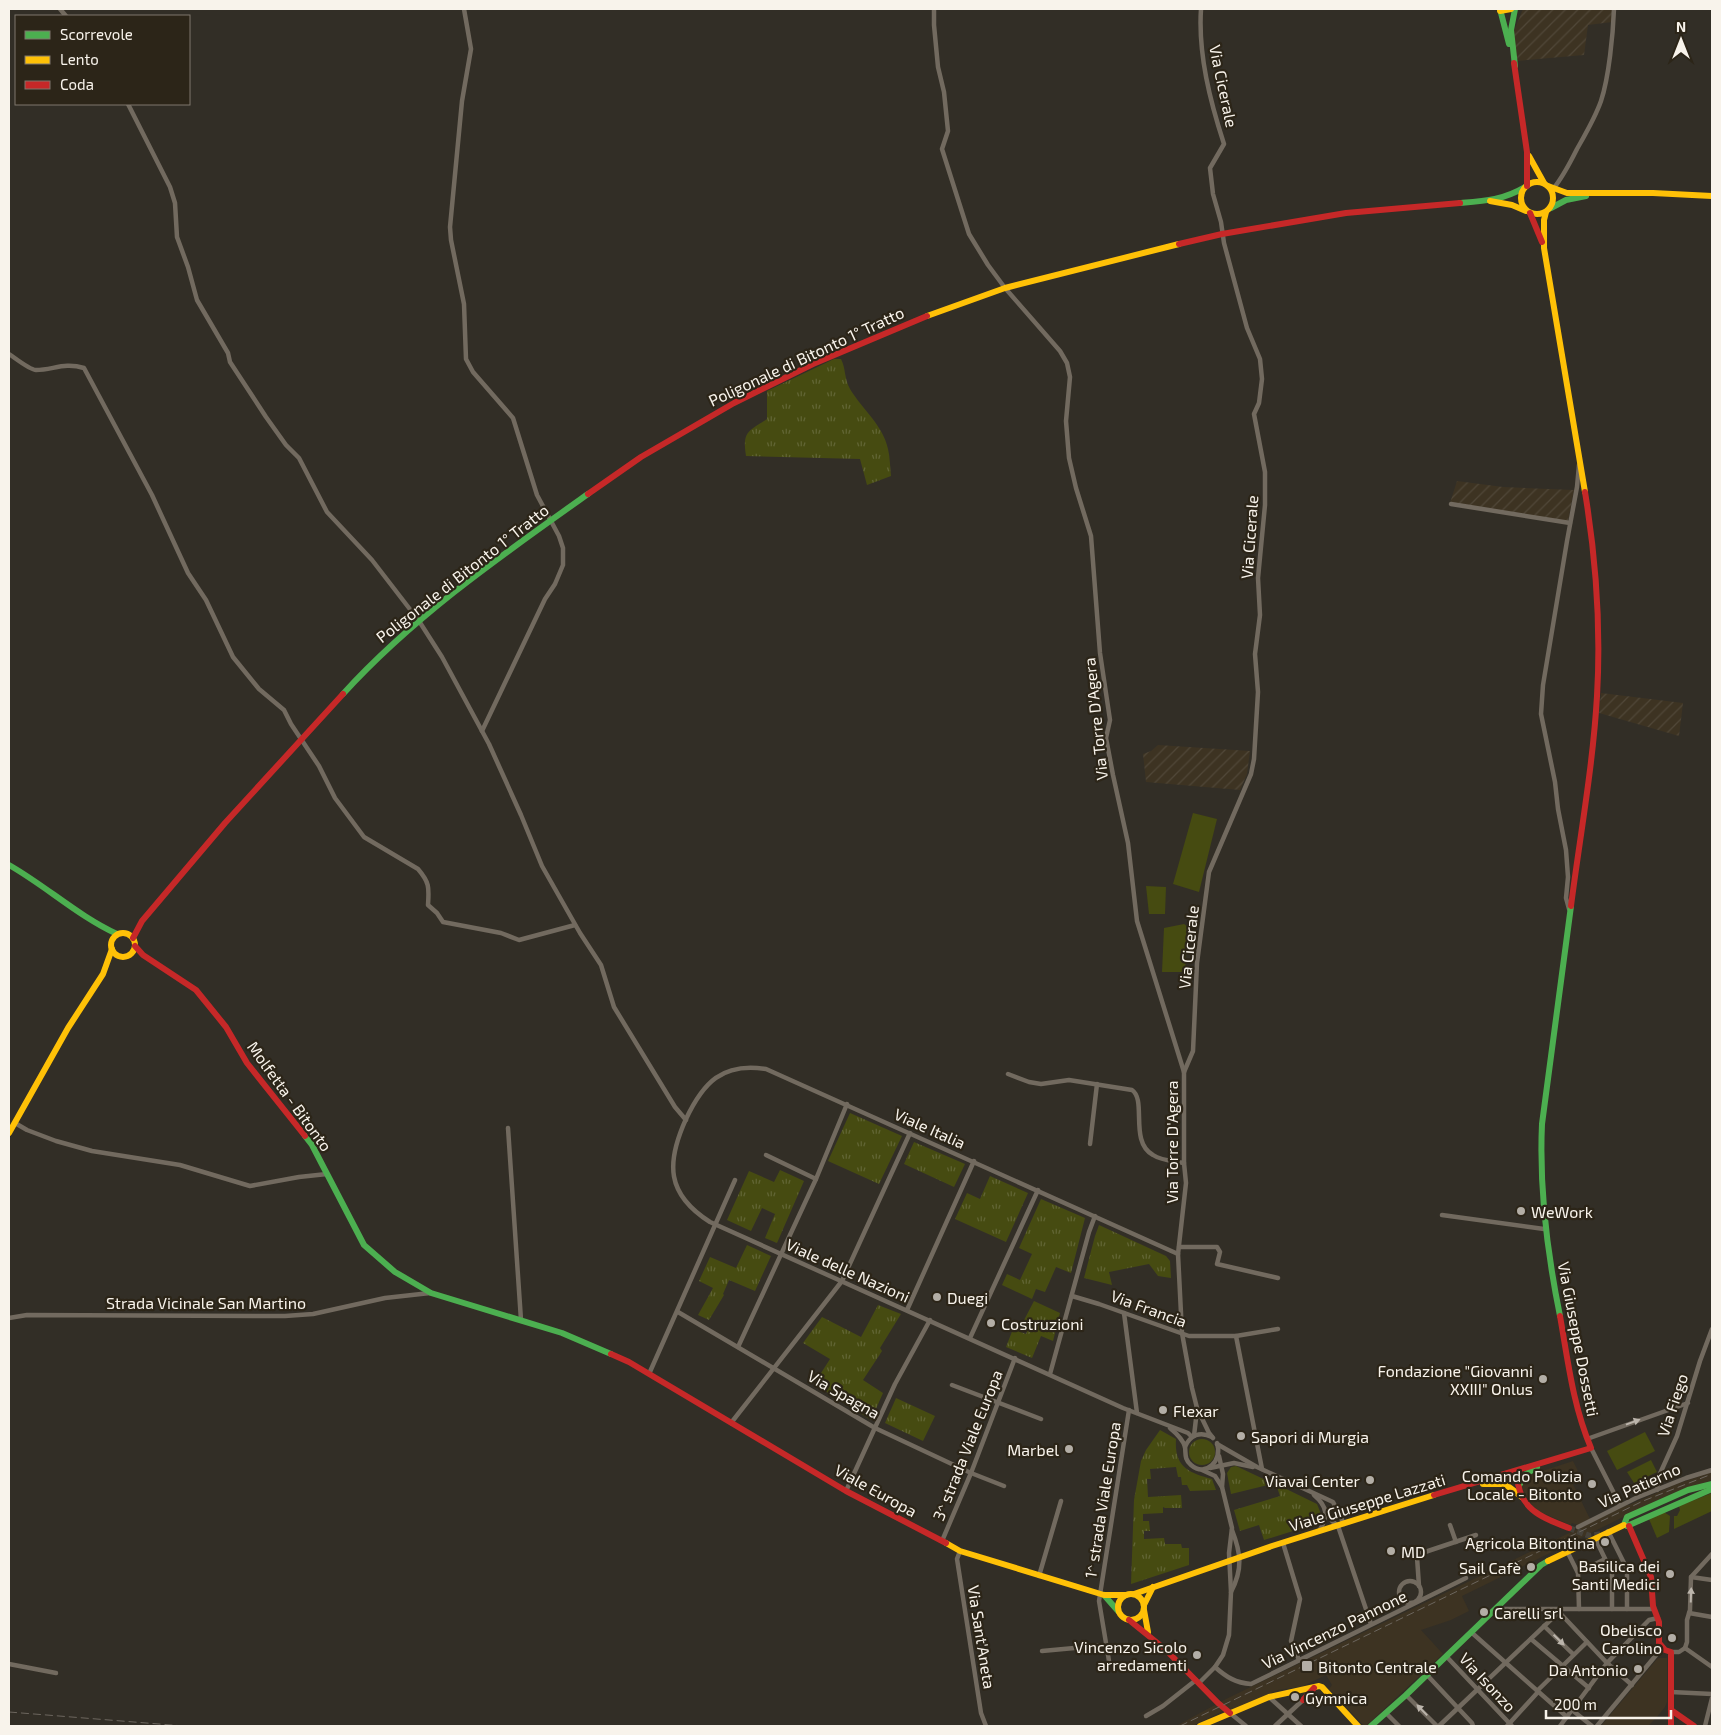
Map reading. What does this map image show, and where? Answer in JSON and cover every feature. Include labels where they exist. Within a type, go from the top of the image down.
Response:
[{"type":"main road","points":[[1511,9],[1506,11],[1500,10],[1515,66]]},
{"type":"main road","points":[[1515,9],[1510,24],[1527,152],[1526,186],[1521,198],[1522,206],[1529,212],[1535,222],[1544,248]]},
{"type":"main road","points":[[1527,152],[1551,190],[1554,199],[1544,220],[1544,248]]},
{"type":"main road","points":[[1484,201],[1509,196],[1535,182],[1567,193],[1653,193],[1712,196]]},
{"type":"main road","points":[[1484,201],[1512,205],[1538,215],[1548,211],[1559,202],[1597,194]]},
{"type":"main road","name":"Poligonale di Bitonto 1° Tratto","points":[[142,922],[225,823],[370,664],[419,621],[550,521],[641,457],[734,403],[813,364],[910,322],[1005,288],[1042,278],[1222,234],[1346,213],[1484,201]]},
{"type":"main road","name":"Via Giuseppe Dossetti","points":[[1544,248],[1590,522],[1595,566],[1598,673],[1592,748],[1541,1132],[1540,1168],[1544,1229],[1576,1404],[1591,1448]]},
{"type":"main road","points":[[9,865],[35,880],[98,924],[117,934],[127,933],[142,922]]},
{"type":"main road","points":[[133,938],[142,922]]},
{"type":"main road","points":[[98,924],[112,942]]},
{"type":"main road","points":[[104,971],[121,956],[128,955],[134,949],[133,938],[127,933]]},
{"type":"main road","points":[[9,1133],[77,1014],[104,971],[111,956],[112,942],[117,934]]},
{"type":"main road","name":"Molfetta - Bitonto","points":[[135,946],[156,964],[188,984],[205,1000],[226,1027],[247,1063],[312,1145],[356,1232],[374,1256],[419,1287],[431,1293],[521,1320]]},
{"type":"main road","points":[[112,949],[121,956]]},
{"type":"main road","name":"Molfetta - Bitonto","points":[[128,955],[137,956],[156,964]]},
{"type":"main road","name":"Viale Europa","points":[[521,1320],[574,1338],[629,1362],[846,1490],[960,1551],[1102,1594],[1126,1595]]},
{"type":"main road","name":"Viale Giuseppe Lazzati","points":[[1134,1594],[1239,1557],[1591,1448]]},
{"type":"main road","points":[[1519,1486],[1523,1476],[1542,1463]]},
{"type":"main road","points":[[1513,1472],[1517,1477],[1523,1498]]},
{"type":"main road","points":[[1513,1472],[1515,1488],[1536,1513],[1569,1528]]},
{"type":"main road","points":[[1468,1485],[1506,1483],[1523,1498]]},
{"type":"main road","points":[[1628,1524],[1712,1484]]},
{"type":"main road","points":[[1671,1726],[1671,1652],[1662,1648],[1659,1643],[1658,1618],[1653,1609],[1651,1577],[1628,1524],[1627,1517],[1688,1490],[1712,1484]]},
{"type":"main road","points":[[1693,1493],[1712,1489]]},
{"type":"main road","points":[[1371,1726],[1406,1695],[1541,1565],[1608,1532],[1712,1489]]},
{"type":"main road","points":[[1129,1620],[1137,1619],[1153,1586]]},
{"type":"main road","points":[[1102,1594],[1125,1618],[1148,1632],[1220,1707],[1230,1714]]},
{"type":"main road","points":[[1120,1613],[1118,1609],[1120,1601],[1126,1595],[1134,1594],[1141,1598],[1148,1632]]},
{"type":"main road","points":[[1200,1726],[1269,1696],[1319,1687]]},
{"type":"main road","points":[[1303,1700],[1319,1687]]},
{"type":"main road","points":[[1319,1687],[1358,1726]]},
{"type":"main road","points":[[1302,1690],[1303,1700]]},
{"type":"main road","points":[[1671,1710],[1694,1726]]},
{"type":"street","points":[[464,9],[471,49],[462,101],[450,227],[464,304],[466,359],[473,372],[513,418],[537,495],[560,536],[563,548],[563,565],[555,584],[545,599],[482,731]]},
{"type":"street","name":"Via Torre D'Agera","points":[[934,9],[934,25],[948,131],[942,148],[969,234],[1005,288],[1060,351],[1067,363],[1070,377],[1066,421],[1069,458],[1091,536],[1100,653],[1110,720],[1106,738],[1128,843],[1137,921],[1184,1072],[1184,1163],[1186,1182],[1178,1254],[1182,1334],[1197,1408]]},
{"type":"street","name":"Via Cicerale","points":[[1184,1072],[1193,1051],[1197,962],[1209,872],[1251,774],[1254,759],[1258,692],[1255,654],[1260,615],[1258,578],[1265,505],[1265,472],[1254,414],[1259,403],[1262,379],[1255,345],[1247,328],[1213,194],[1210,168],[1224,144],[1210,93],[1200,25],[1201,9]]},
{"type":"street","points":[[1548,186],[1565,172],[1594,118],[1600,102],[1606,78],[1614,9]]},
{"type":"street","points":[[129,105],[170,187],[175,202],[178,237],[194,293],[199,305],[228,353],[230,362],[286,445],[299,458],[327,512],[372,560],[419,621],[442,657],[482,731],[521,815],[542,866],[575,925],[601,965],[614,1007],[675,1106],[686,1120]]},
{"type":"street","points":[[9,354],[34,370],[68,366],[84,368],[152,495],[188,573],[206,600],[233,657],[259,689],[284,710],[319,766],[336,798],[364,837],[418,870],[425,877],[430,886],[428,905],[443,922],[502,933],[519,940],[575,925]]},
{"type":"street","points":[[1570,913],[1566,898],[1568,876],[1566,850],[1541,714],[1544,676],[1577,487],[1579,457]]},
{"type":"street","points":[[1451,504],[1570,523]]},
{"type":"street","name":"Viale Italia","points":[[686,1120],[698,1096],[713,1079],[730,1070],[747,1067],[773,1071],[1178,1254]]},
{"type":"street","points":[[1008,1074],[1029,1082],[1041,1084],[1069,1080],[1132,1090],[1138,1098],[1140,1132],[1145,1148],[1152,1155],[1184,1163]]},
{"type":"street","points":[[1090,1144],[1097,1084]]},
{"type":"street","points":[[738,1347],[782,1254],[847,1104]]},
{"type":"street","name":"Viale delle Nazioni","points":[[686,1120],[675,1145],[672,1166],[673,1176],[681,1194],[691,1208],[715,1225],[1129,1410],[1193,1436]]},
{"type":"street","points":[[15,1122],[27,1130],[56,1141],[92,1151],[180,1165],[250,1186],[327,1174]]},
{"type":"street","points":[[508,1128],[521,1320]]},
{"type":"street","points":[[731,1423],[842,1281],[910,1132]]},
{"type":"street","points":[[766,1155],[816,1178]]},
{"type":"street","points":[[907,1310],[974,1161]]},
{"type":"street","points":[[649,1374],[735,1180]]},
{"type":"street","points":[[970,1338],[1038,1190]]},
{"type":"street","points":[[1442,1215],[1544,1229]]},
{"type":"street","points":[[1050,1374],[1095,1216]]},
{"type":"street","points":[[1179,1247],[1217,1247],[1220,1252],[1217,1264],[1278,1278]]},
{"type":"street","name":"Strada Vicinale San Martino","points":[[9,1318],[26,1315],[284,1316],[314,1314],[385,1298],[431,1293]]},
{"type":"street","name":"Via Francia","points":[[1072,1296],[1182,1334],[1196,1337],[1236,1336],[1278,1329]]},
{"type":"street","name":"Via Spagna","points":[[678,1312],[875,1428],[971,1473],[1004,1486]]},
{"type":"street","points":[[1124,1313],[1137,1413]]},
{"type":"street","points":[[846,1490],[895,1384],[930,1320]]},
{"type":"street","name":"Via Fiego","points":[[1657,1490],[1658,1478],[1677,1436],[1712,1329]]},
{"type":"street","points":[[1236,1336],[1260,1468]]},
{"type":"street","name":"3^ strada Viale Europa","points":[[942,1542],[971,1473],[1015,1358]]},
{"type":"street","points":[[952,1385],[1041,1419]]},
{"type":"street","points":[[1587,1439],[1688,1403]]},
{"type":"street","points":[[1197,1408],[1193,1436],[1185,1447],[1184,1453],[1189,1464],[1215,1476],[1222,1487]]},
{"type":"street","points":[[1197,1408],[1206,1428],[1217,1444],[1260,1468],[1333,1502],[1371,1624]]},
{"type":"street","name":"1^ strada Viale Europa","points":[[1110,1661],[1099,1601],[1102,1594],[1129,1410]]},
{"type":"street","name":"Viale delle Nazioni","points":[[1168,1426],[1182,1440],[1185,1447]]},
{"type":"street","points":[[1193,1436],[1204,1434],[1213,1438]]},
{"type":"street","points":[[1217,1444],[1218,1456],[1222,1466],[1222,1487],[1237,1543],[1240,1565],[1231,1592]]},
{"type":"street","name":"Via Giuseppe Dossetti","points":[[1591,1448],[1620,1505]]},
{"type":"street","points":[[1206,1468],[1214,1464],[1218,1456]]},
{"type":"street","points":[[1200,1469],[1238,1463],[1260,1468]]},
{"type":"street","name":"Via Patierno","points":[[1578,1527],[1620,1505],[1686,1478],[1712,1470]]},
{"type":"street","points":[[1313,1494],[1320,1500],[1332,1521],[1341,1525]]},
{"type":"street","points":[[1039,1576],[1061,1501]]},
{"type":"street","points":[[1318,1532],[1326,1518],[1326,1510]]},
{"type":"street","points":[[1450,1525],[1456,1542]]},
{"type":"street","points":[[1146,1716],[1198,1682],[1215,1667],[1223,1655],[1229,1634],[1231,1592],[1229,1561],[1232,1528]]},
{"type":"street","points":[[1608,1532],[1627,1569],[1627,1609]]},
{"type":"street","points":[[1419,1586],[1414,1582],[1407,1582],[1399,1589],[1401,1600],[1408,1603],[1415,1602],[1420,1596],[1417,1557],[1419,1554],[1476,1535]]},
{"type":"street","points":[[1595,1538],[1612,1572],[1612,1609]]},
{"type":"street","points":[[1283,1543],[1299,1594],[1299,1606],[1290,1641],[1299,1660]]},
{"type":"street","name":"Via Sant'Aneta","points":[[960,1551],[958,1559],[961,1588],[982,1714],[986,1726]]},
{"type":"street","points":[[1567,1551],[1578,1573],[1579,1609]]},
{"type":"street","points":[[1671,1652],[1678,1652],[1685,1648],[1691,1577],[1712,1554]]},
{"type":"street","points":[[1578,1573],[1605,1559]]},
{"type":"street","points":[[1691,1577],[1712,1580]]},
{"type":"street","name":"Via Vincenzo Pannone","points":[[1215,1667],[1225,1676],[1239,1683],[1251,1684],[1466,1578]]},
{"type":"street","points":[[1495,1609],[1558,1611],[1579,1609],[1653,1609]]},
{"type":"street","points":[[1406,1695],[1438,1726],[1531,1639],[1558,1611]]},
{"type":"street","points":[[1558,1611],[1607,1663],[1632,1685]]},
{"type":"street","points":[[1689,1613],[1712,1616]]},
{"type":"street","points":[[1560,1726],[1607,1663],[1649,1620],[1658,1618]]},
{"type":"street","points":[[1544,1626],[1573,1654]]},
{"type":"street","points":[[1471,1632],[1567,1717]]},
{"type":"street","points":[[1531,1639],[1589,1688]]},
{"type":"street","points":[[1510,1725],[1562,1665],[1587,1642]]},
{"type":"street","points":[[1042,1651],[1107,1645]]},
{"type":"street","points":[[1598,1726],[1662,1648]]},
{"type":"street","points":[[1685,1648],[1712,1666]]},
{"type":"street","name":"Via Isonzo","points":[[1446,1656],[1510,1725]]},
{"type":"street","points":[[9,1664],[56,1673]]},
{"type":"street","points":[[1427,1675],[1473,1726]]},
{"type":"street","points":[[1671,1692],[1712,1694]]},
{"type":"street","points":[[1269,1696],[1301,1726]]},
{"type":"street","points":[[1705,1726],[1712,1698]]},
{"type":"street","points":[[1275,1726],[1303,1700]]},
{"type":"street","points":[[1572,1710],[1592,1726]]},
{"type":"street","points":[[1386,1713],[1399,1726]]},
{"type":"street","points":[[1230,1714],[1245,1726]]},
{"type":"shaded area","points":[[1523,9],[1612,9],[1612,22],[1588,25],[1584,55],[1517,61],[1513,33]]},
{"type":"shaded area","points":[[1457,481],[1503,487],[1574,490],[1568,521],[1450,503]]},
{"type":"shaded area","points":[[1601,693],[1683,703],[1679,736],[1599,713]]},
{"type":"shaded area","points":[[1158,745],[1250,751],[1247,774],[1240,790],[1146,782],[1143,754],[1151,751]]},
{"type":"shaded area","points":[[1573,1461],[1578,1471],[1569,1476],[1590,1519],[1578,1525],[1572,1523],[1570,1525],[1538,1511],[1522,1488],[1522,1483],[1527,1476]]},
{"type":"shaded area","points":[[1712,1472],[1712,1480],[1660,1499],[1462,1596],[1469,1611],[1451,1620],[1421,1630],[1443,1654],[1366,1726],[1329,1689],[1332,1685],[1326,1675],[1301,1687],[1278,1690],[1232,1710],[1229,1708],[1193,1726],[1176,1726],[1226,1699],[1627,1505]]},
{"type":"shaded area","points":[[1658,1658],[1667,1658],[1667,1702],[1656,1718],[1648,1726],[1601,1726]]},
{"type":"green space","points":[[834,359],[841,359],[850,389],[882,432],[889,452],[891,476],[867,485],[860,459],[746,456],[746,436],[751,429],[767,419],[767,391]]},
{"type":"green space","points":[[1193,813],[1217,819],[1199,892],[1173,884]]},
{"type":"green space","points":[[1146,886],[1166,887],[1165,914],[1149,914]]},
{"type":"green space","points":[[1184,924],[1188,927],[1185,972],[1162,972],[1164,928]]},
{"type":"green space","points":[[850,1113],[902,1136],[879,1184],[828,1161]]},
{"type":"green space","points":[[914,1142],[965,1164],[954,1187],[904,1164]]},
{"type":"green space","points":[[780,1170],[804,1181],[777,1243],[765,1238],[775,1214],[762,1208],[751,1231],[727,1220],[749,1171],[774,1182]]},
{"type":"green space","points":[[990,1176],[1028,1193],[1006,1242],[955,1219],[967,1193],[980,1199]]},
{"type":"green space","points":[[1041,1199],[1085,1218],[1071,1273],[1056,1267],[1045,1292],[1036,1289],[1032,1299],[1002,1285],[1007,1274],[1020,1280],[1032,1254],[1019,1248]]},
{"type":"green space","points":[[1099,1225],[1166,1256],[1170,1261],[1171,1278],[1158,1276],[1149,1264],[1109,1272],[1112,1285],[1084,1278]]},
{"type":"green space","points":[[747,1245],[771,1256],[755,1291],[729,1280],[724,1295],[709,1320],[698,1315],[713,1288],[699,1281],[710,1257],[736,1268]]},
{"type":"green space","points":[[1034,1301],[1060,1313],[1053,1341],[1041,1336],[1032,1358],[1006,1347],[1013,1329],[1026,1334],[1029,1327],[1022,1324]]},
{"type":"green space","points":[[878,1305],[901,1314],[880,1348],[882,1351],[863,1380],[883,1393],[871,1420],[814,1384],[830,1359],[803,1343],[822,1317],[861,1337]]},
{"type":"green space","points":[[896,1398],[935,1416],[923,1441],[885,1423]]},
{"type":"green space","points":[[1160,1430],[1176,1439],[1176,1449],[1180,1462],[1190,1471],[1212,1479],[1216,1490],[1190,1491],[1187,1485],[1182,1485],[1181,1477],[1178,1477],[1176,1467],[1150,1469],[1151,1479],[1147,1479],[1148,1497],[1181,1495],[1182,1508],[1163,1507],[1163,1513],[1143,1514],[1143,1521],[1149,1521],[1150,1531],[1144,1531],[1144,1539],[1164,1538],[1165,1544],[1181,1544],[1182,1548],[1189,1548],[1189,1565],[1131,1584],[1134,1500],[1141,1461]]},
{"type":"green space","points":[[1645,1432],[1655,1451],[1617,1470],[1607,1451]]},
{"type":"green space","points":[[1202,1439],[1211,1443],[1215,1452],[1211,1461],[1202,1465],[1193,1461],[1189,1452],[1193,1443]]},
{"type":"green space","points":[[1651,1460],[1657,1472],[1634,1483],[1627,1472]]},
{"type":"green space","points":[[1236,1466],[1272,1484],[1231,1494],[1227,1473],[1231,1467]]},
{"type":"green space","points":[[1276,1484],[1317,1504],[1321,1514],[1318,1522],[1264,1540],[1259,1525],[1240,1531],[1234,1510],[1280,1496]]},
{"type":"green space","points":[[1712,1493],[1712,1511],[1674,1529],[1674,1516],[1677,1516],[1680,1510],[1679,1506]]},
{"type":"green space","points":[[1664,1512],[1670,1516],[1669,1532],[1657,1538],[1649,1519]]},
{"type":"tunnel","points":[[1569,1528],[1590,1536],[1601,1534]]},
{"type":"railway","points":[[1180,1726],[1643,1501],[1712,1474]]},
{"type":"railway","points":[[9,1712],[184,1726]]},
{"type":"traffic: fast","points":[[1500,9],[1509,44]]},
{"type":"traffic: fast","points":[[1515,9],[1511,30],[1515,66]]},
{"type":"traffic: fast","points":[[1460,203],[1501,197],[1525,187]]},
{"type":"traffic: fast","points":[[1551,208],[1566,200],[1586,196]]},
{"type":"traffic: fast","points":[[343,694],[399,638],[429,613],[523,540],[588,494]]},
{"type":"traffic: fast","points":[[9,865],[89,919],[117,934]]},
{"type":"traffic: fast","points":[[1560,1316],[1545,1220],[1541,1148],[1542,1124],[1571,906]]},
{"type":"traffic: fast","points":[[305,1136],[312,1145],[364,1245],[395,1272],[431,1293],[562,1333],[611,1354]]},
{"type":"traffic: fast","points":[[1520,1484],[1523,1476],[1537,1467]]},
{"type":"traffic: fast","points":[[1624,1525],[1627,1517],[1688,1490],[1712,1484]]},
{"type":"traffic: fast","points":[[1627,1526],[1712,1489]]},
{"type":"traffic: fast","points":[[1371,1726],[1406,1695],[1541,1565],[1548,1561]]},
{"type":"traffic: fast","points":[[1104,1595],[1118,1611]]},
{"type":"traffic: slow","points":[[1500,11],[1511,9]]},
{"type":"traffic: slow","points":[[1529,156],[1544,183]]},
{"type":"traffic: slow","points":[[1537,182],[1549,186],[1553,198],[1549,210],[1537,214],[1525,210],[1521,198],[1525,186],[1537,182]]},
{"type":"traffic: slow","points":[[1548,186],[1567,193],[1653,193],[1712,196]]},
{"type":"traffic: slow","points":[[1490,201],[1512,205],[1526,211]]},
{"type":"traffic: slow","points":[[1546,212],[1544,220],[1544,248],[1585,492]]},
{"type":"traffic: slow","points":[[927,316],[1005,288],[1179,244]]},
{"type":"traffic: slow","points":[[123,933],[131,937],[135,945],[131,953],[123,957],[115,953],[111,945],[115,937],[123,933]]},
{"type":"traffic: slow","points":[[9,1133],[68,1028],[103,974],[112,949]]},
{"type":"traffic: slow","points":[[1483,1484],[1505,1484],[1522,1497]]},
{"type":"traffic: slow","points":[[1134,1594],[1272,1546],[1434,1495]]},
{"type":"traffic: slow","points":[[1548,1561],[1624,1525]]},
{"type":"traffic: slow","points":[[946,1543],[960,1551],[1104,1595],[1126,1595]]},
{"type":"traffic: slow","points":[[1144,1605],[1153,1587]]},
{"type":"traffic: slow","points":[[1131,1594],[1140,1598],[1144,1607],[1140,1616],[1131,1620],[1122,1616],[1118,1607],[1122,1598],[1131,1594]]},
{"type":"traffic: slow","points":[[1144,1610],[1148,1632]]},
{"type":"traffic: slow","points":[[1200,1726],[1269,1697],[1319,1686],[1358,1726]]},
{"type":"traffic: jam","points":[[1514,63],[1527,152],[1527,186]]},
{"type":"traffic: jam","points":[[1179,244],[1222,234],[1346,213],[1460,203]]},
{"type":"traffic: jam","points":[[1530,213],[1542,242]]},
{"type":"traffic: jam","points":[[588,494],[641,457],[734,403],[813,364],[927,316]]},
{"type":"traffic: jam","points":[[1571,906],[1593,748],[1598,670],[1597,594],[1585,492]]},
{"type":"traffic: jam","points":[[133,938],[142,921],[225,823],[343,694]]},
{"type":"traffic: jam","points":[[135,946],[143,955],[196,990],[226,1027],[247,1063],[305,1136]]},
{"type":"traffic: jam","points":[[1434,1495],[1591,1448],[1575,1400],[1560,1316]]},
{"type":"traffic: jam","points":[[611,1354],[629,1362],[846,1491],[946,1543]]},
{"type":"traffic: jam","points":[[1513,1472],[1521,1494],[1529,1507],[1541,1516],[1569,1528]]},
{"type":"traffic: jam","points":[[1629,1526],[1651,1577],[1653,1606],[1659,1622],[1659,1643],[1665,1650],[1671,1652],[1671,1726]]},
{"type":"traffic: jam","points":[[1129,1620],[1166,1650],[1230,1713]]},
{"type":"traffic: jam","points":[[1303,1700],[1314,1688]]},
{"type":"traffic: jam","points":[[1671,1710],[1694,1726]]},
{"type":"place","name":"WeWork","points":[[1521,1211]]},
{"type":"place","name":"Duegi","points":[[937,1297]]},
{"type":"place","name":"Costruzioni","points":[[991,1323]]},
{"type":"place","name":"Fondazione \"Giovanni XXIII\" Onlus","points":[[1543,1379]]},
{"type":"place","name":"Flexar","points":[[1163,1410]]},
{"type":"place","name":"Sapori di Murgia","points":[[1241,1436]]},
{"type":"place","name":"Marbel","points":[[1069,1449]]},
{"type":"place","name":"Viavai Center","points":[[1370,1480]]},
{"type":"place","name":"Comando Polizia Locale - Bitonto","points":[[1592,1484]]},
{"type":"place","name":"Agricola Bitontina","points":[[1605,1542]]},
{"type":"place","name":"MD","points":[[1391,1551]]},
{"type":"place","name":"Sail Cafè","points":[[1531,1567]]},
{"type":"place","name":"Basilica dei Santi Medici","points":[[1670,1574]]},
{"type":"place","name":"Carelli srl","points":[[1484,1612]]},
{"type":"place","name":"Obelisco Carolino","points":[[1672,1638]]},
{"type":"place","name":"Vincenzo Sicolo arredamenti","points":[[1197,1655]]},
{"type":"place","name":"Bitonto Centrale","points":[[1307,1666]]},
{"type":"place","name":"Da Antonio","points":[[1638,1669]]},
{"type":"place","name":"Gymnica","points":[[1295,1697]]}]
